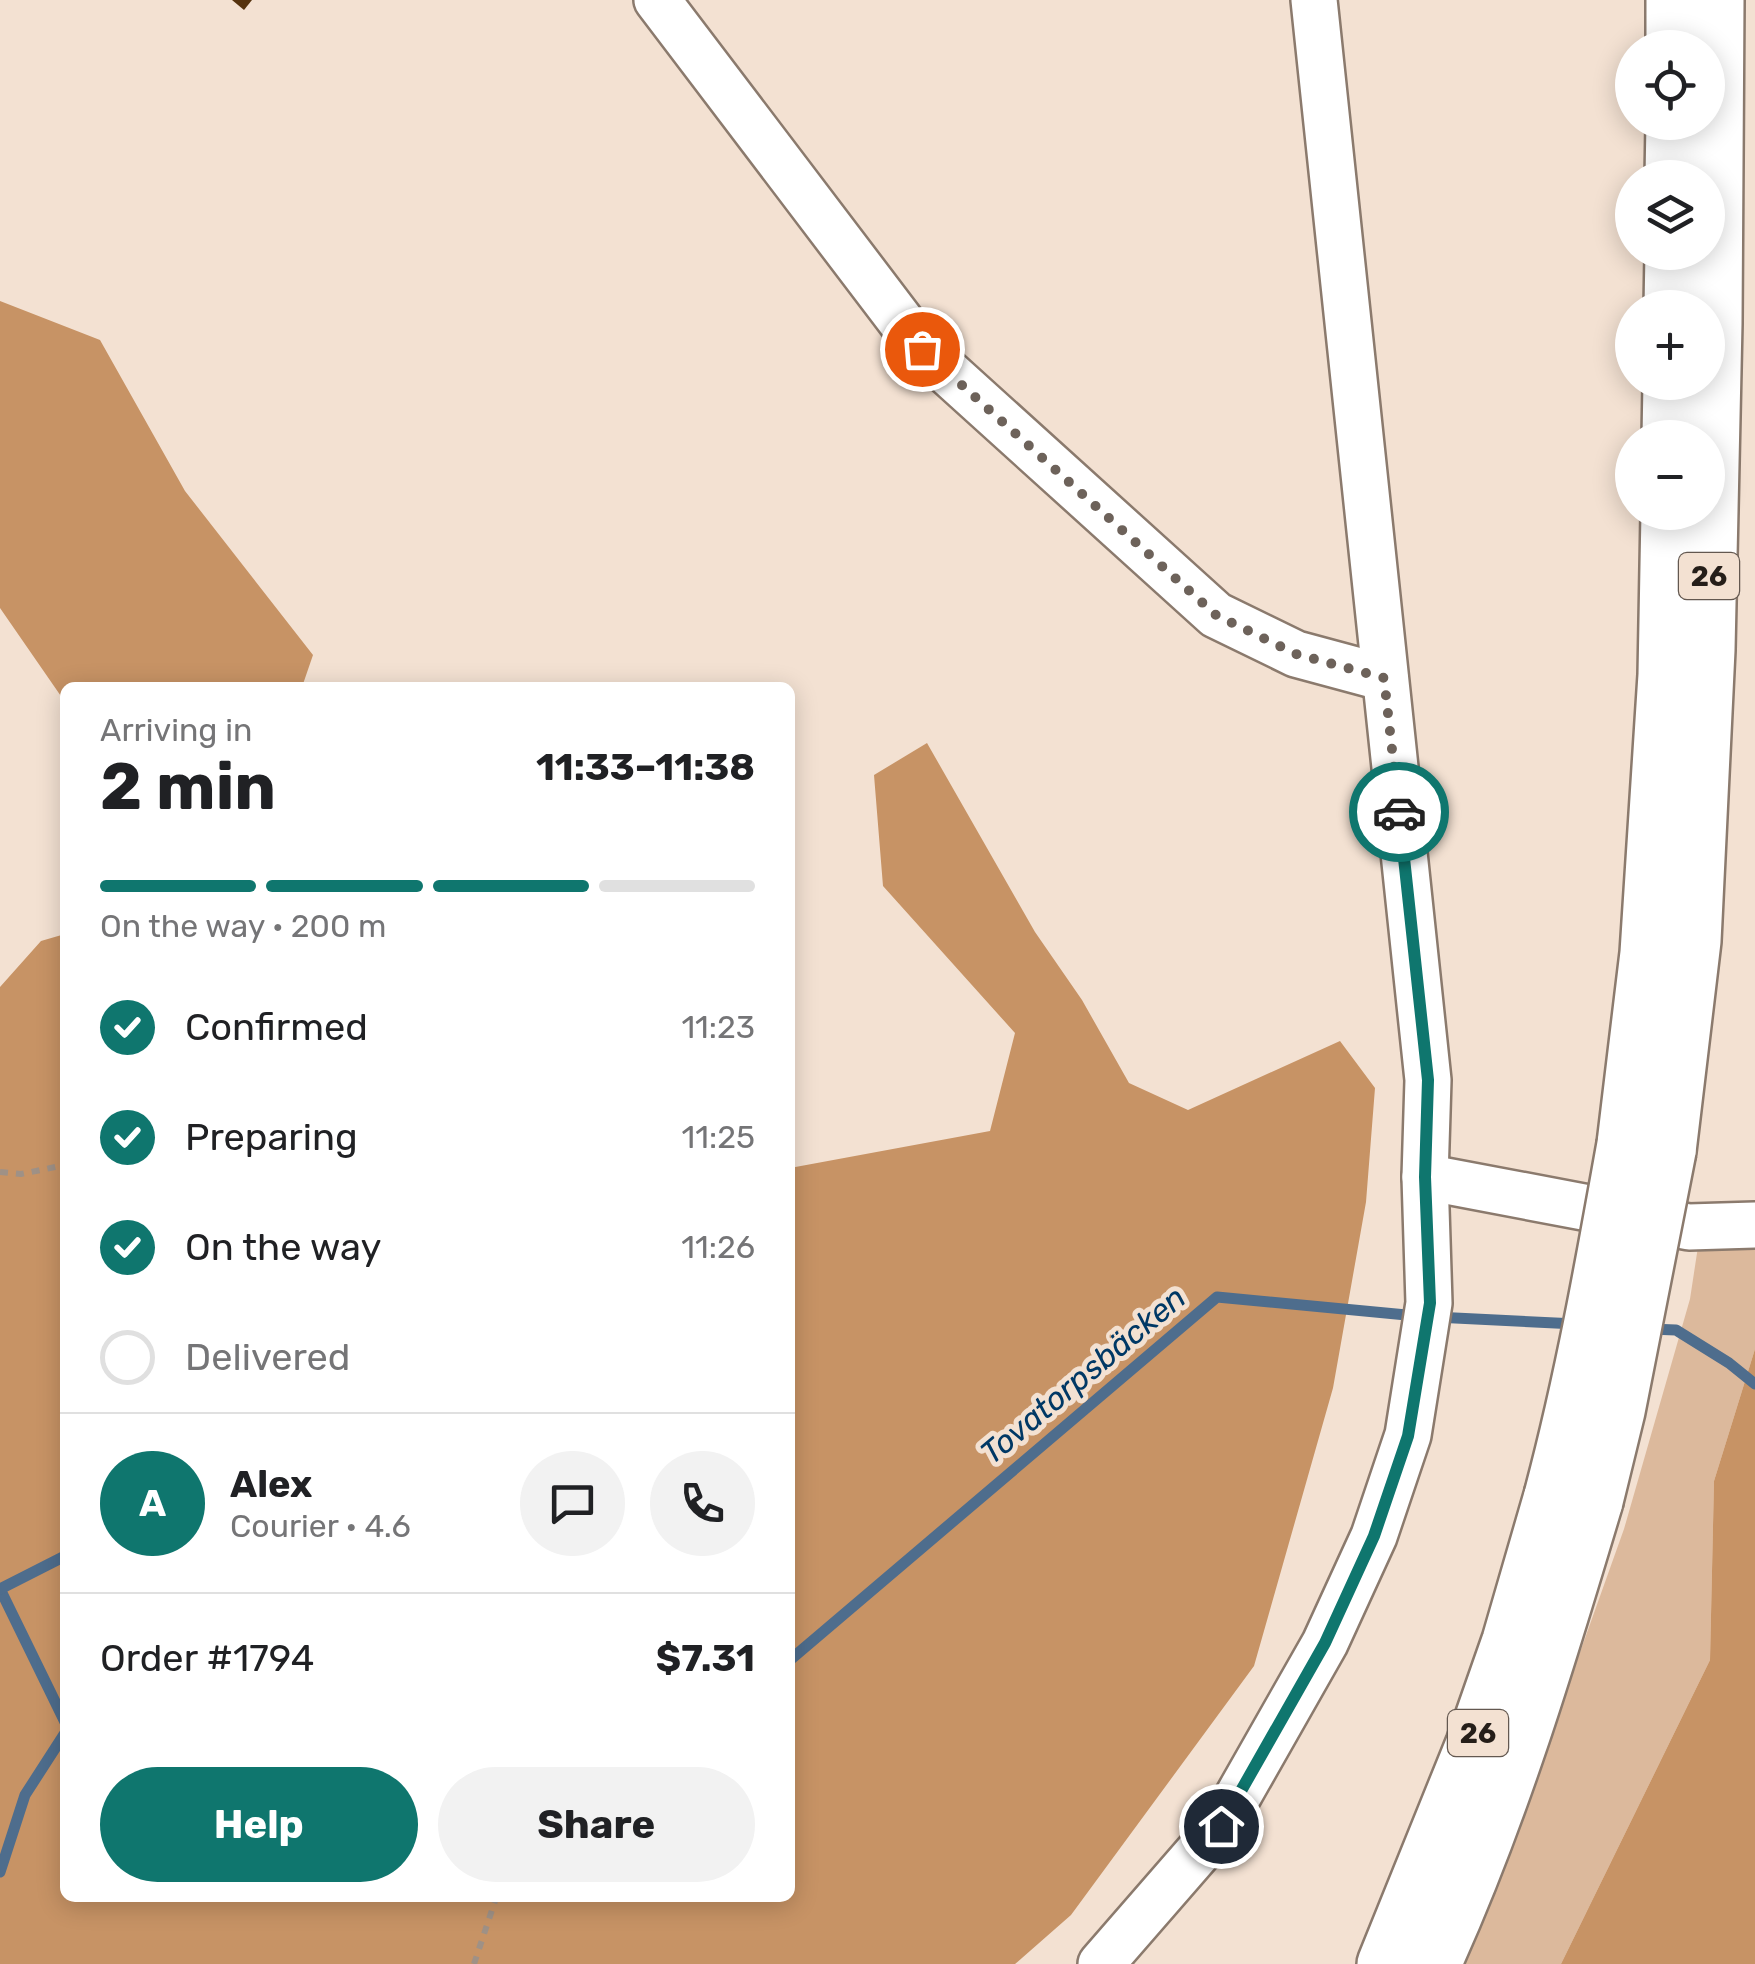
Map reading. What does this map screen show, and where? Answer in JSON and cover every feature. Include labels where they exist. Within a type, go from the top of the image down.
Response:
[{"type":"highway","points":[[1674,0],[1674,30]]},
{"type":"highway","name":"26","points":[[1433,1964],[1536,1695],[1573,1499],[1576,1408],[1604,1268],[1646,1148],[1693,942],[1707,650],[1716,0]]},
{"type":"highway","name":"26","points":[[1646,1148],[1648,952],[1666,676],[1669,530]]},
{"type":"highway","name":"26","points":[[1385,1964],[1474,1744],[1510,1641],[1573,1499]]},
{"type":"street","points":[[657,0],[922,349],[1216,615],[1296,654],[1384,678]]},
{"type":"street","points":[[1101,1964],[1221,1826],[1325,1643],[1374,1536],[1408,1436],[1430,1303],[1425,1177],[1428,1080],[1314,0]]},
{"type":"street","points":[[1425,1177],[1689,1227],[1755,1224]]},
{"type":"path","points":[[0,1172],[21,1174],[60,1166]]},
{"type":"path","points":[[474,1964],[495,1902]]},
{"type":"shaded area","points":[[0,301],[100,340],[185,491],[313,655],[304,682],[60,682],[60,695],[0,608]]},
{"type":"shaded area","points":[[927,743],[1035,932],[1082,1000],[1129,1083],[1188,1110],[1340,1041],[1375,1088],[1366,1202],[1333,1388],[1254,1666],[1071,1915],[1015,1964],[0,1964],[0,987],[41,941],[60,935],[60,1902],[795,1902],[795,1167],[990,1131],[1015,1033],[883,886],[874,775]]},
{"type":"shaded area","points":[[1699,1240],[1755,1240],[1755,1349],[1714,1481],[1710,1660],[1561,1964],[1453,1964],[1539,1767],[1624,1529],[1690,1299]]},
{"type":"shaded area","points":[[1755,1349],[1755,1964],[1561,1964],[1710,1660],[1714,1481]]},
{"type":"building","points":[[232,0],[252,0],[244,10]]},
{"type":"waterway","name":"Tovatorpsbäcken","points":[[795,1656],[1217,1297],[1417,1316]]},
{"type":"waterway","name":"Tovatorpsbäcken","points":[[1435,1317],[1576,1324]]},
{"type":"waterway","name":"Tovatorpsbäcken","points":[[1650,1329],[1676,1330],[1755,1384]]},
{"type":"waterway","name":"Tovatorpsbäcken","points":[[0,1589],[60,1559]]},
{"type":"waterway","points":[[0,1589],[60,1712]]},
{"type":"waterway","points":[[0,1872],[25,1795],[60,1741]]},
{"type":"way so far","points":[[922,349],[1216,615],[1296,654],[1384,678],[1399,812]]},
{"type":"route","points":[[1221,1826],[1325,1643],[1374,1536],[1408,1436],[1430,1303],[1425,1177],[1428,1080],[1399,812]]}]
